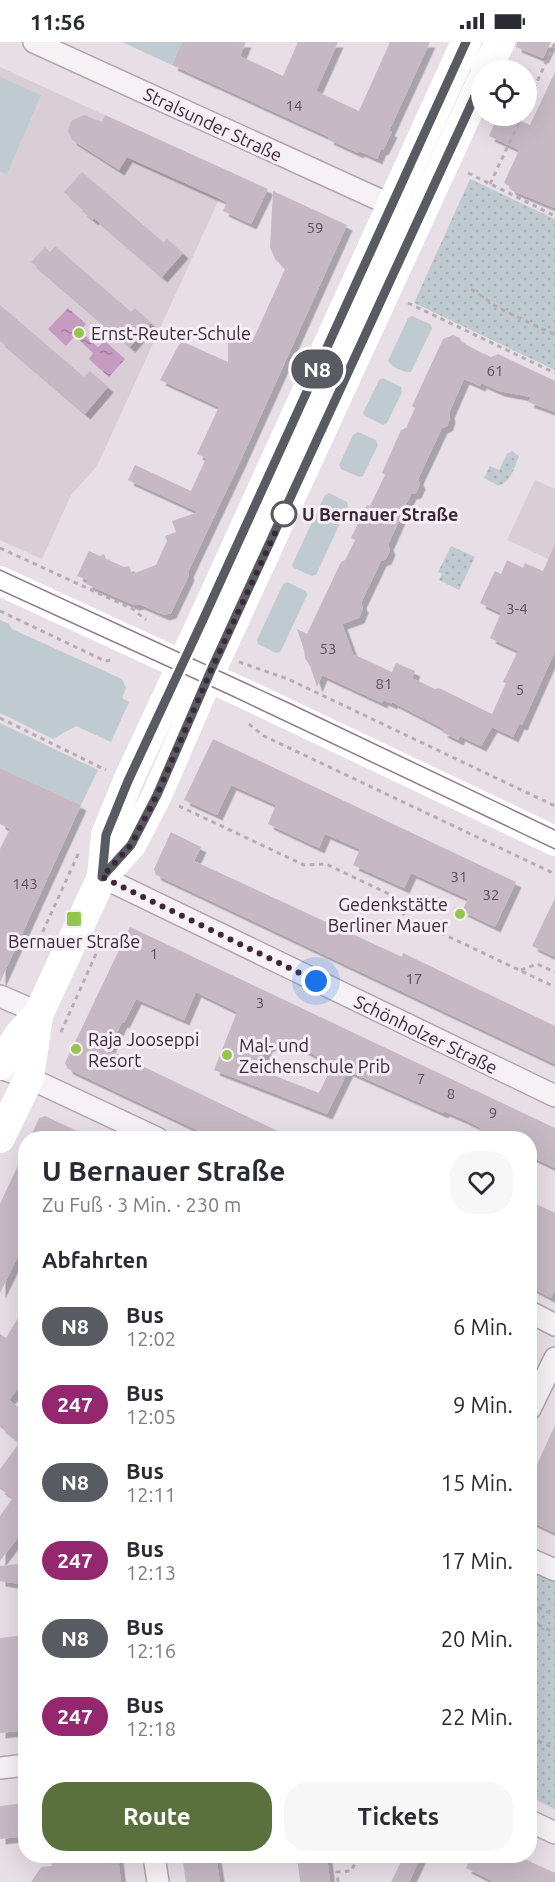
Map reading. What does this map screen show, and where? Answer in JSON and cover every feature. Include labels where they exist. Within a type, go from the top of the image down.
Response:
[{"type":"main road","points":[[195,671],[391,206],[466,42]]},
{"type":"main road","points":[[491,60],[500,42]]},
{"type":"main road","points":[[0,1138],[28,1078],[39,1013],[102,877],[106,835],[128,781],[195,671],[471,104]]},
{"type":"main road","points":[[0,581],[555,841]]},
{"type":"main road","points":[[0,1067],[20,1035],[39,1013]]},
{"type":"street","name":"Stralsunder Straße","points":[[34,42],[391,206]]},
{"type":"street","name":"Schönholzer Straße","points":[[102,877],[555,1096]]},
{"type":"street","points":[[0,996],[39,1013]]},
{"type":"street","points":[[0,1067],[142,1131]]},
{"type":"street","points":[[537,1316],[555,1325]]},
{"type":"street","points":[[537,1395],[555,1358]]},
{"type":"street","points":[[537,1562],[555,1570]]},
{"type":"street","points":[[0,1768],[18,1766]]},
{"type":"street","points":[[537,1824],[555,1833]]},
{"type":"street","points":[[155,1863],[158,1882]]},
{"type":"path","points":[[537,81],[555,43]]},
{"type":"path","points":[[490,184],[517,126]]},
{"type":"path","points":[[468,173],[555,216]]},
{"type":"path","points":[[471,289],[499,308],[555,334]]},
{"type":"path","points":[[408,303],[555,373]]},
{"type":"path","points":[[0,548],[133,609],[152,623]]},
{"type":"path","points":[[0,611],[105,661],[112,659]]},
{"type":"path","points":[[241,663],[288,680],[555,806]]},
{"type":"path","points":[[0,718],[106,770]]},
{"type":"path","points":[[244,721],[264,736],[555,874]]},
{"type":"path","points":[[177,805],[304,865],[326,864],[391,895],[405,916],[555,987]]},
{"type":"path","points":[[520,970],[537,964],[555,972]]},
{"type":"path","points":[[537,1607],[555,1616]]},
{"type":"path","points":[[537,1624],[555,1633]]},
{"type":"path","points":[[537,1740],[551,1747],[555,1746]]},
{"type":"path","points":[[338,1882],[336,1872],[351,1871],[355,1863]]},
{"type":"shaded area","points":[[122,42],[182,42],[172,65]]},
{"type":"shaded area","name":"Ernst-Reuter-Schule","points":[[0,67],[231,173],[97,466],[71,495],[42,559],[0,540]]},
{"type":"shaded area","points":[[0,77],[41,95],[7,174],[0,171]]},
{"type":"shaded area","points":[[470,179],[555,219],[555,370],[414,303]]},
{"type":"shaded area","points":[[412,316],[430,324],[432,328],[411,372],[408,372],[402,371],[388,361],[408,318]]},
{"type":"shaded area","points":[[383,378],[401,387],[402,392],[387,423],[383,425],[363,413],[379,380]]},
{"type":"shaded area","points":[[358,432],[376,440],[378,445],[363,476],[359,477],[341,469],[339,465],[353,435]]},
{"type":"shaded area","points":[[512,451],[519,456],[507,481],[499,486],[484,478],[490,466],[499,470],[507,454]]},
{"type":"shaded area","points":[[535,480],[555,489],[555,562],[507,540]]},
{"type":"shaded area","points":[[329,493],[347,502],[348,506],[316,575],[312,576],[292,565],[325,495]]},
{"type":"shaded area","points":[[451,546],[475,557],[459,590],[439,580],[442,574],[438,572]]},
{"type":"shaded area","points":[[287,582],[306,591],[307,595],[281,651],[276,653],[258,644],[257,640],[283,584]]},
{"type":"shaded area","points":[[0,620],[9,624],[12,629],[122,679],[126,688],[122,698],[129,702],[111,742],[76,726],[53,739],[0,713]]},
{"type":"shaded area","points":[[0,723],[98,770],[81,805],[0,768]]},
{"type":"shaded area","points":[[537,1570],[555,1579],[555,1809],[537,1800]]},
{"type":"water","points":[[68,308],[86,324],[80,331],[98,347],[105,341],[125,359],[109,377],[89,359],[93,353],[75,336],[66,346],[48,329]]},
{"type":"building","points":[[182,42],[246,42],[240,56],[283,76],[298,42],[338,42],[316,91],[359,111],[390,42],[430,42],[389,131],[392,132],[377,159],[359,151],[358,153],[328,139],[329,137],[172,65]]},
{"type":"building","points":[[517,42],[551,42],[543,58],[516,47]]},
{"type":"building","points":[[555,72],[555,208],[511,190],[504,183],[519,150],[489,136],[494,126],[537,126],[537,110]]},
{"type":"building","points":[[84,115],[102,122],[105,115],[268,189],[251,224],[223,211],[227,202],[127,157],[119,170],[72,140],[68,131],[71,121]]},
{"type":"building","points":[[82,172],[164,243],[167,239],[183,253],[162,277],[94,218],[93,220],[82,211],[83,209],[64,192]]},
{"type":"building","points":[[273,191],[347,225],[188,572],[189,575],[171,613],[164,615],[86,584],[88,580],[77,576],[89,551],[100,556],[104,554],[106,559],[124,567],[129,566],[132,574],[156,565],[167,541],[165,536],[176,532],[172,521],[198,512],[128,480],[135,465],[191,491],[206,458],[197,454],[219,407],[160,380],[181,341],[228,362],[228,343],[232,333],[252,342],[285,269],[275,259],[270,247]]},
{"type":"building","points":[[55,246],[131,312],[135,308],[151,323],[130,347],[31,262],[45,247],[50,252]]},
{"type":"building","points":[[0,305],[84,377],[90,371],[108,387],[85,414],[0,341]]},
{"type":"building","points":[[453,335],[460,338],[461,342],[491,357],[498,354],[555,381],[555,412],[528,402],[531,397],[499,391],[481,383],[480,386],[464,379],[449,413],[447,426],[442,428],[418,479],[420,484],[416,493],[411,494],[388,545],[390,550],[386,559],[381,561],[361,603],[363,608],[359,618],[342,624],[353,654],[392,672],[396,663],[415,671],[412,678],[435,689],[439,688],[492,714],[506,683],[503,682],[518,651],[490,638],[501,613],[480,603],[495,571],[501,574],[507,560],[523,568],[525,563],[543,571],[555,544],[555,651],[522,725],[519,724],[513,737],[492,727],[481,746],[460,736],[458,740],[442,732],[444,729],[392,702],[392,704],[383,700],[382,703],[322,675],[317,687],[305,658],[297,629],[307,634],[341,562],[345,560],[355,540],[351,538],[367,505],[370,506],[385,475],[382,473],[401,430],[406,428],[415,408],[412,406],[443,339]]},
{"type":"building","points":[[213,739],[516,882],[495,927],[462,911],[468,899],[411,873],[404,888],[353,865],[360,849],[325,834],[319,848],[268,824],[276,805],[231,785],[217,815],[184,800]]},
{"type":"building","points":[[0,768],[81,805],[0,982],[0,849],[10,829],[0,824]]},
{"type":"building","points":[[171,832],[201,847],[194,861],[402,957],[403,953],[555,1026],[555,1064],[156,875],[154,869]]},
{"type":"building","points":[[555,898],[555,957],[532,946]]},
{"type":"building","points":[[130,927],[555,1128],[555,1168],[537,1159],[537,1131],[479,1131],[481,1128],[463,1119],[444,1111],[443,1113],[348,1071],[327,1114],[214,1070],[237,1012],[196,992],[184,1020],[136,999],[109,1050],[277,1131],[199,1131],[68,1069],[65,1063]],"holes":[[[283,1040],[333,1064],[319,1093],[257,1069],[267,1047]]]},
{"type":"building","points":[[45,1116],[77,1131],[33,1131],[39,1118]]},
{"type":"building","points":[[18,1165],[18,1256],[0,1293],[0,1204]]},
{"type":"building","points":[[537,1204],[555,1213],[555,1290],[551,1298],[537,1291]]},
{"type":"building","points":[[18,1318],[18,1388],[9,1400],[18,1407],[18,1440],[0,1427],[0,1334],[6,1338]]},
{"type":"building","points":[[555,1425],[555,1533],[537,1524],[537,1465]]},
{"type":"building","points":[[18,1445],[18,1537],[0,1561],[0,1516],[13,1498],[0,1489],[0,1469]]},
{"type":"building","points":[[18,1564],[18,1584],[0,1581],[0,1566]]},
{"type":"building","points":[[18,1636],[18,1731],[0,1733],[0,1638]]},
{"type":"building","points":[[18,1804],[18,1837],[0,1839],[0,1806]]},
{"type":"building","points":[[51,1863],[119,1863],[121,1882],[31,1882],[41,1867],[52,1866]]},
{"type":"building","points":[[183,1863],[217,1863],[220,1882],[186,1882]]},
{"type":"building","points":[[298,1863],[328,1863],[330,1882],[300,1882]]},
{"type":"building","points":[[400,1863],[418,1863],[409,1882],[391,1882]]},
{"type":"building","points":[[468,1863],[533,1863],[555,1873],[555,1882],[494,1882],[466,1868]]},
{"type":"tram line","points":[[0,570],[291,704],[555,830]]},
{"type":"tram line","points":[[0,590],[228,694],[555,849]]},
{"type":"bus line","name":"N8","points":[[466,42],[128,781],[106,835],[102,877],[131,845],[157,795],[212,668],[329,418],[438,172],[471,104]]},
{"type":"place","name":"Ernst-Reuter-Schule","points":[[79,333]]},
{"type":"place","name":"U Bernauer Straße","points":[[284,514]]},
{"type":"place","name":"Gedenkstätte Berliner Mauer","points":[[460,914]]},
{"type":"place","name":"Bernauer Straße","points":[[74,919]]},
{"type":"place","name":"Raja Jooseppi Resort","points":[[76,1049]]},
{"type":"place","name":"Mal- und Zeichenschule Prib","points":[[227,1055]]},
{"type":"route","points":[[284,514],[212,668],[157,795],[131,845],[102,877],[316,981]]}]
